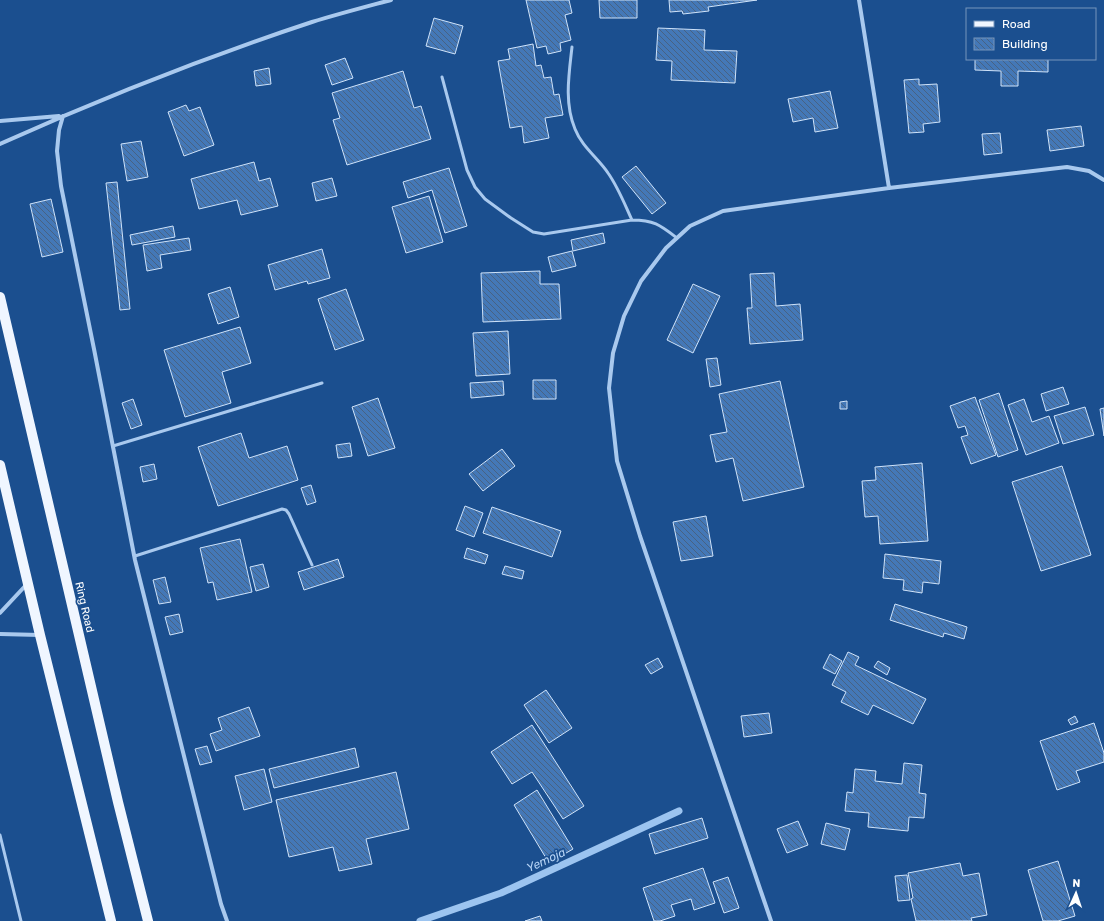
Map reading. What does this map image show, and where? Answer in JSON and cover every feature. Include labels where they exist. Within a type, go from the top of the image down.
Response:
[{"type":"main road","name":"Ring Road","points":[[0,297],[116,794],[148,921]]},
{"type":"main road","points":[[0,465],[3,488],[28,583],[111,921]]},
{"type":"street","points":[[0,144],[63,116],[205,59],[312,22],[391,0]]},
{"type":"street","points":[[859,0],[889,188]]},
{"type":"street","points":[[0,121],[63,116]]},
{"type":"street","points":[[63,116],[59,130],[57,151],[61,186],[134,556],[226,921]]},
{"type":"street","points":[[770,921],[643,544],[617,461],[609,388],[613,353],[624,316],[641,281],[666,248],[690,226],[723,211],[889,188],[1067,167],[1090,171],[1104,180]]},
{"type":"street","points":[[0,613],[28,583]]},
{"type":"street","points":[[0,634],[40,636]]},
{"type":"lane","points":[[572,47],[568,94],[570,114],[575,130],[585,147],[608,172],[632,220]]},
{"type":"lane","points":[[442,77],[467,170],[475,187],[485,199],[511,218],[533,232],[544,234],[632,220],[647,220],[660,226],[677,238]]},
{"type":"lane","points":[[113,446],[322,383]]},
{"type":"lane","points":[[134,556],[282,509],[286,510],[289,514],[312,565]]},
{"type":"lane","points":[[0,835],[20,921]]},
{"type":"building","points":[[526,0],[569,0],[572,13],[565,15],[571,40],[560,43],[561,51],[548,54],[546,46],[537,48]]},
{"type":"building","points":[[599,0],[637,0],[637,18],[600,18]]},
{"type":"building","points":[[669,0],[757,0],[708,7],[709,11],[683,14],[682,11],[670,12]]},
{"type":"building","points":[[434,18],[463,26],[455,54],[426,46]]},
{"type":"building","points":[[658,28],[705,30],[704,50],[737,51],[735,83],[671,80],[672,61],[656,60]]},
{"type":"building","points":[[533,44],[536,66],[541,65],[544,78],[551,77],[554,95],[559,94],[563,115],[545,118],[549,138],[524,143],[522,126],[510,128],[498,61],[510,59],[508,49]]},
{"type":"building","points":[[345,58],[353,78],[332,85],[325,65]]},
{"type":"building","points":[[975,60],[1048,60],[1048,72],[1018,71],[1018,86],[1001,86],[1001,71],[975,70]]},
{"type":"building","points":[[269,68],[271,84],[256,86],[254,71]]},
{"type":"building","points":[[403,71],[414,108],[421,106],[431,139],[347,165],[333,120],[340,118],[332,93]]},
{"type":"building","points":[[919,79],[919,85],[937,84],[940,122],[923,124],[924,132],[909,133],[904,80]]},
{"type":"building","points":[[830,91],[838,128],[815,132],[813,118],[793,122],[788,99]]},
{"type":"building","points":[[186,105],[189,111],[200,107],[214,145],[184,156],[168,112]]},
{"type":"building","points":[[1081,126],[1084,146],[1050,151],[1047,130]]},
{"type":"building","points":[[1000,133],[1002,153],[984,155],[982,134]]},
{"type":"building","points":[[141,141],[148,177],[127,181],[121,144]]},
{"type":"building","points":[[254,162],[259,181],[270,178],[278,206],[241,215],[237,200],[199,209],[191,179]]},
{"type":"building","points":[[636,166],[666,203],[652,214],[622,177]]},
{"type":"building","points":[[449,168],[467,226],[445,233],[432,190],[408,198],[403,182]]},
{"type":"building","points":[[332,178],[337,196],[316,201],[312,183]]},
{"type":"building","points":[[117,182],[130,309],[120,310],[106,183]]},
{"type":"building","points":[[429,196],[443,242],[406,253],[392,207]]},
{"type":"building","points":[[51,199],[63,252],[42,257],[30,204]]},
{"type":"building","points":[[173,226],[175,237],[132,245],[130,235]]},
{"type":"building","points":[[603,233],[605,243],[573,251],[571,240]]},
{"type":"building","points":[[189,238],[191,250],[160,255],[162,268],[147,271],[143,245]]},
{"type":"building","points":[[322,249],[330,278],[308,284],[307,281],[275,290],[268,265]]},
{"type":"building","points":[[572,251],[576,266],[552,272],[548,257]]},
{"type":"building","points":[[540,271],[540,284],[559,284],[561,319],[483,322],[481,273]]},
{"type":"building","points":[[774,273],[776,306],[800,304],[803,340],[750,344],[747,308],[752,308],[750,274]]},
{"type":"building","points":[[693,284],[720,296],[693,353],[667,340]]},
{"type":"building","points":[[230,287],[239,317],[218,324],[208,294]]},
{"type":"building","points":[[346,289],[364,340],[335,350],[318,299]]},
{"type":"building","points":[[240,327],[251,363],[222,372],[231,403],[185,417],[164,350]]},
{"type":"building","points":[[508,331],[510,374],[476,376],[473,333]]},
{"type":"building","points":[[717,358],[721,385],[710,387],[706,359]]},
{"type":"building","points":[[533,380],[556,380],[556,399],[533,399]]},
{"type":"building","points":[[503,381],[504,395],[471,398],[470,383]]},
{"type":"building","points":[[780,381],[804,487],[743,501],[733,458],[716,462],[710,435],[727,432],[719,394]]},
{"type":"building","points":[[1063,387],[1069,404],[1046,411],[1041,394]]},
{"type":"building","points":[[999,393],[1018,450],[998,457],[979,400]]},
{"type":"building","points":[[975,397],[996,455],[971,464],[961,437],[968,435],[965,426],[958,428],[950,406]]},
{"type":"building","points":[[378,398],[395,448],[368,456],[352,407]]},
{"type":"building","points":[[133,399],[142,425],[131,429],[122,403]]},
{"type":"building","points":[[1024,399],[1032,422],[1049,416],[1059,443],[1026,455],[1008,405]]},
{"type":"building","points":[[847,401],[847,409],[840,409],[840,402]]},
{"type":"building","points":[[1085,407],[1094,435],[1063,444],[1054,416]]},
{"type":"building","points":[[1104,408],[1104,436],[1100,409]]},
{"type":"building","points":[[241,433],[249,458],[287,446],[298,480],[218,506],[198,447]]},
{"type":"building","points":[[350,443],[352,456],[338,458],[336,445]]},
{"type":"building","points":[[502,449],[515,466],[483,491],[469,474]]},
{"type":"building","points":[[922,463],[928,541],[880,544],[878,516],[865,517],[862,481],[876,480],[875,467]]},
{"type":"building","points":[[154,464],[157,479],[143,482],[140,467]]},
{"type":"building","points":[[1062,466],[1091,555],[1041,571],[1012,482]]},
{"type":"building","points":[[311,485],[316,502],[307,505],[301,488]]},
{"type":"building","points":[[465,506],[483,513],[474,537],[456,530]]},
{"type":"building","points":[[492,507],[561,531],[552,557],[483,533]]},
{"type":"building","points":[[706,516],[713,556],[681,561],[673,522]]},
{"type":"building","points":[[240,539],[252,592],[217,600],[213,582],[208,583],[200,548]]},
{"type":"building","points":[[467,548],[488,555],[485,564],[464,558]]},
{"type":"building","points":[[885,554],[941,561],[939,584],[923,582],[922,593],[903,590],[904,580],[883,578]]},
{"type":"building","points":[[338,559],[344,577],[304,590],[298,572]]},
{"type":"building","points":[[263,564],[269,587],[256,591],[250,567]]},
{"type":"building","points":[[505,566],[524,571],[522,579],[502,574]]},
{"type":"building","points":[[165,577],[171,602],[159,604],[153,580]]},
{"type":"building","points":[[895,604],[967,627],[964,639],[944,633],[943,637],[890,620]]},
{"type":"building","points":[[179,614],[183,632],[170,635],[165,617]]},
{"type":"building","points":[[848,652],[859,657],[855,665],[926,699],[913,724],[873,705],[868,715],[841,702],[846,692],[832,685]]},
{"type":"building","points":[[830,654],[842,661],[835,674],[823,668]]},
{"type":"building","points":[[658,658],[663,667],[651,674],[645,665]]},
{"type":"building","points":[[878,661],[890,668],[887,675],[874,667]]},
{"type":"building","points":[[546,690],[572,728],[549,743],[524,705]]},
{"type":"building","points":[[249,707],[260,736],[216,751],[210,734],[222,730],[218,718]]},
{"type":"building","points":[[769,713],[772,733],[744,737],[741,716]]},
{"type":"building","points":[[1075,716],[1078,722],[1071,725],[1068,720]]},
{"type":"building","points":[[1094,723],[1104,753],[1104,762],[1076,771],[1080,782],[1057,790],[1040,741]]},
{"type":"building","points":[[532,725],[584,806],[563,819],[532,772],[512,784],[491,752]]},
{"type":"building","points":[[207,746],[212,762],[200,765],[195,749]]},
{"type":"building","points":[[355,748],[359,767],[274,788],[269,769]]},
{"type":"building","points":[[904,763],[922,765],[919,793],[926,794],[924,818],[909,817],[908,831],[868,827],[869,813],[845,811],[847,792],[853,793],[855,769],[876,771],[875,781],[902,784]]},
{"type":"building","points":[[264,769],[272,802],[244,810],[235,776]]},
{"type":"building","points":[[396,772],[409,829],[366,839],[372,864],[339,871],[333,847],[289,857],[276,800]]},
{"type":"building","points":[[537,790],[573,849],[549,863],[514,805]]},
{"type":"building","points":[[702,818],[708,838],[655,854],[649,834]]},
{"type":"building","points":[[798,821],[808,845],[787,853],[777,829]]},
{"type":"building","points":[[826,823],[850,829],[845,850],[821,844]]},
{"type":"building","points":[[1058,861],[1075,916],[1058,921],[1043,921],[1028,870]]},
{"type":"building","points":[[960,863],[963,876],[979,873],[987,915],[971,918],[972,921],[916,921],[911,899],[913,898],[908,873]]},
{"type":"building","points":[[703,868],[715,903],[694,910],[691,899],[671,905],[675,916],[660,921],[654,921],[643,888]]},
{"type":"building","points":[[907,875],[910,900],[898,901],[895,876]]},
{"type":"building","points":[[728,877],[739,908],[724,913],[713,882]]},
{"type":"building","points":[[540,916],[542,921],[525,921]]},
{"type":"waterway","name":"Yemoja","points":[[420,921],[501,893],[679,811]]}]
